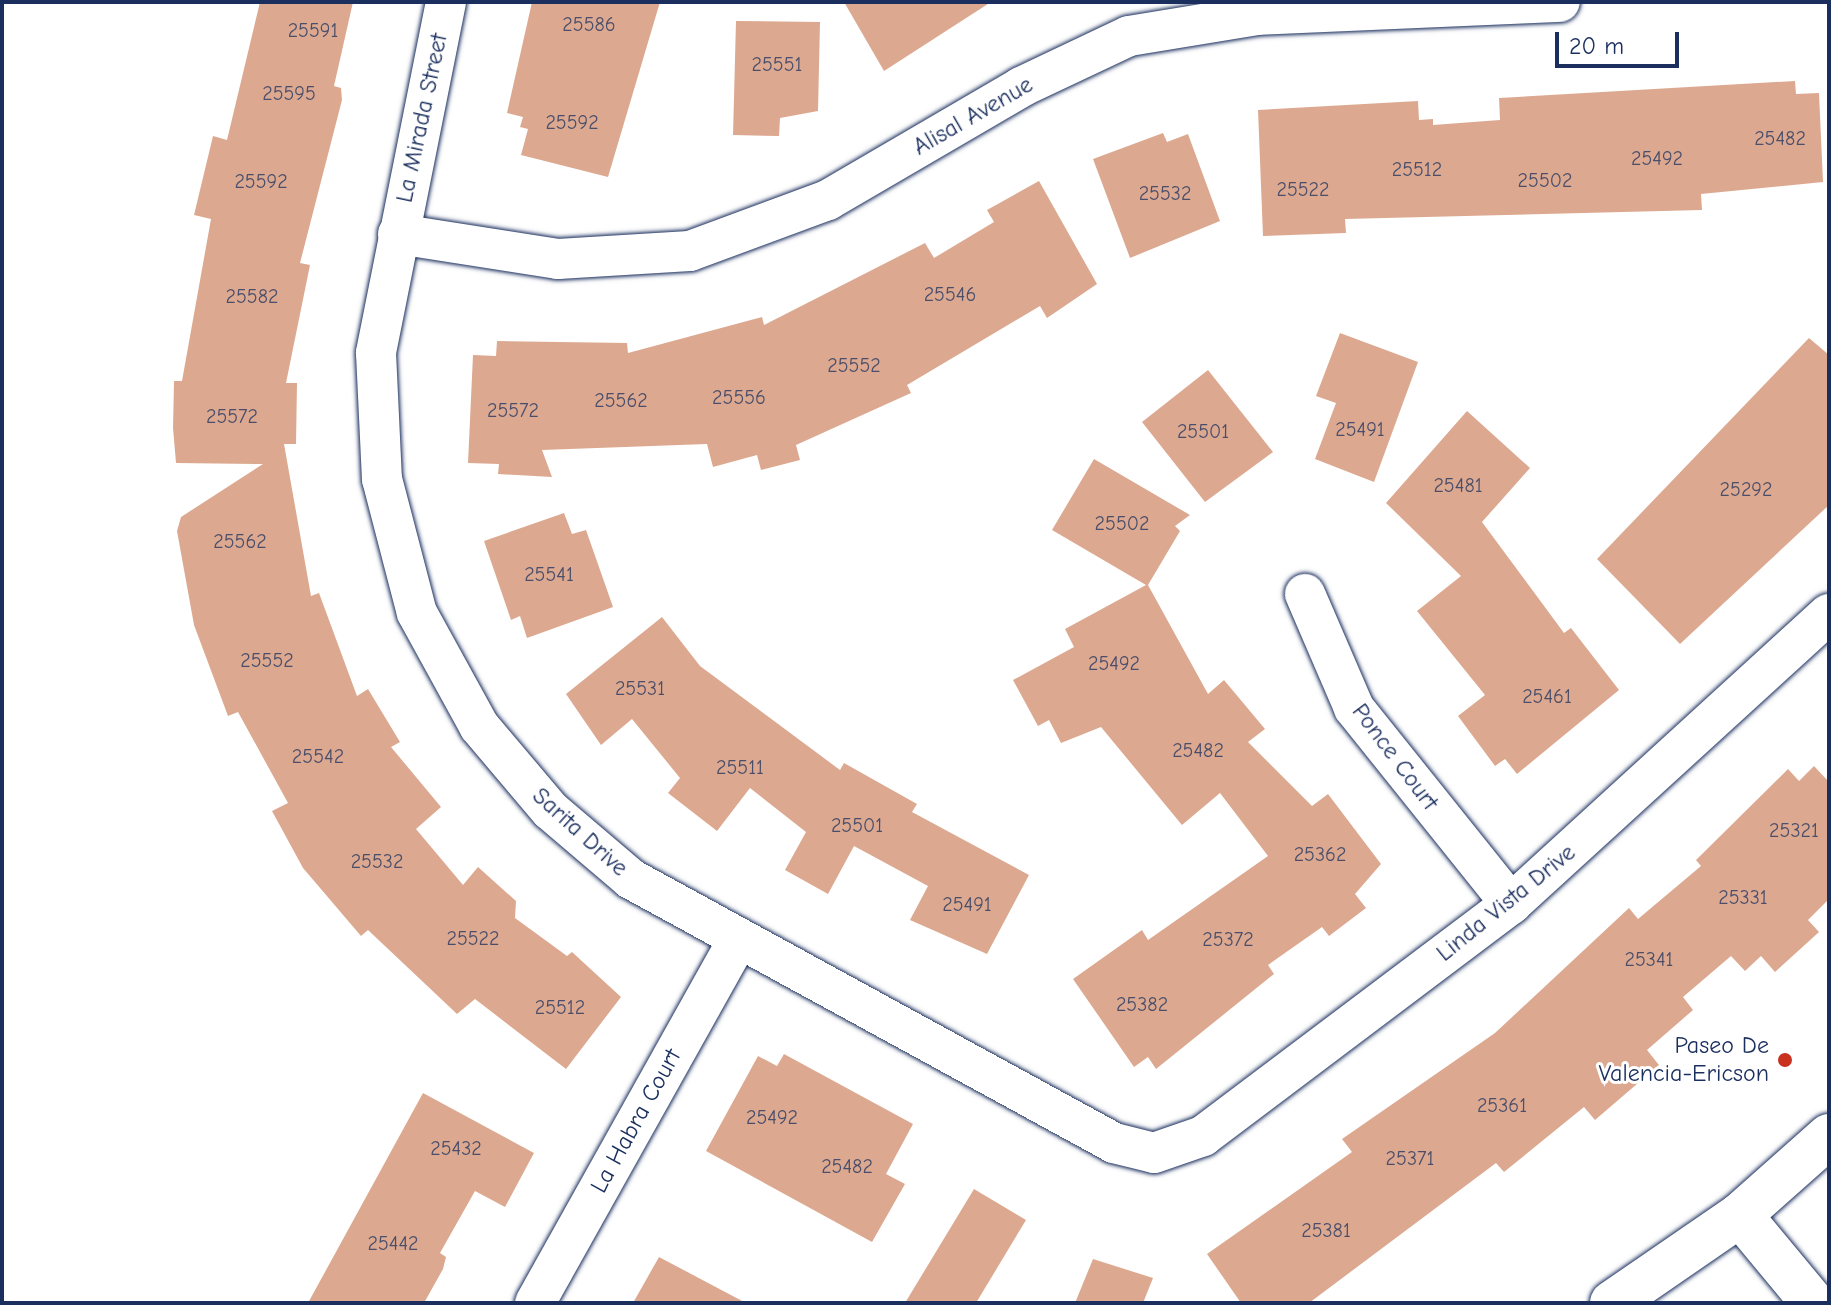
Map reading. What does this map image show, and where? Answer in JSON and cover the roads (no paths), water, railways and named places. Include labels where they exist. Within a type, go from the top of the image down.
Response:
[{"type":"main road","points":[[1612,1303],[1740,1215],[1829,1136]]},
{"type":"main road","points":[[1740,1215],[1813,1303]]},
{"type":"street","name":"La Mirada Street","points":[[398,234],[446,2]]},
{"type":"street","name":"Alisal Avenue","points":[[398,234],[558,259],[690,251],[828,200],[1021,87],[1129,36],[1257,15],[1560,2]]},
{"type":"street","name":"Sarita Drive","points":[[398,234],[376,353],[381,463],[417,613],[479,726],[550,810],[631,879],[1114,1143],[1154,1153]]},
{"type":"street","name":"Ponce Court","points":[[1305,594],[1354,708],[1511,904]]},
{"type":"street","name":"Linda Vista Drive","points":[[1154,1153],[1203,1136],[1511,904],[1829,614]]},
{"type":"street","name":"La Habra Court","points":[[535,1303],[738,940]]},
{"type":"place","name":"Paseo De Valencia-Ericson","points":[[1785,1060]]}]
